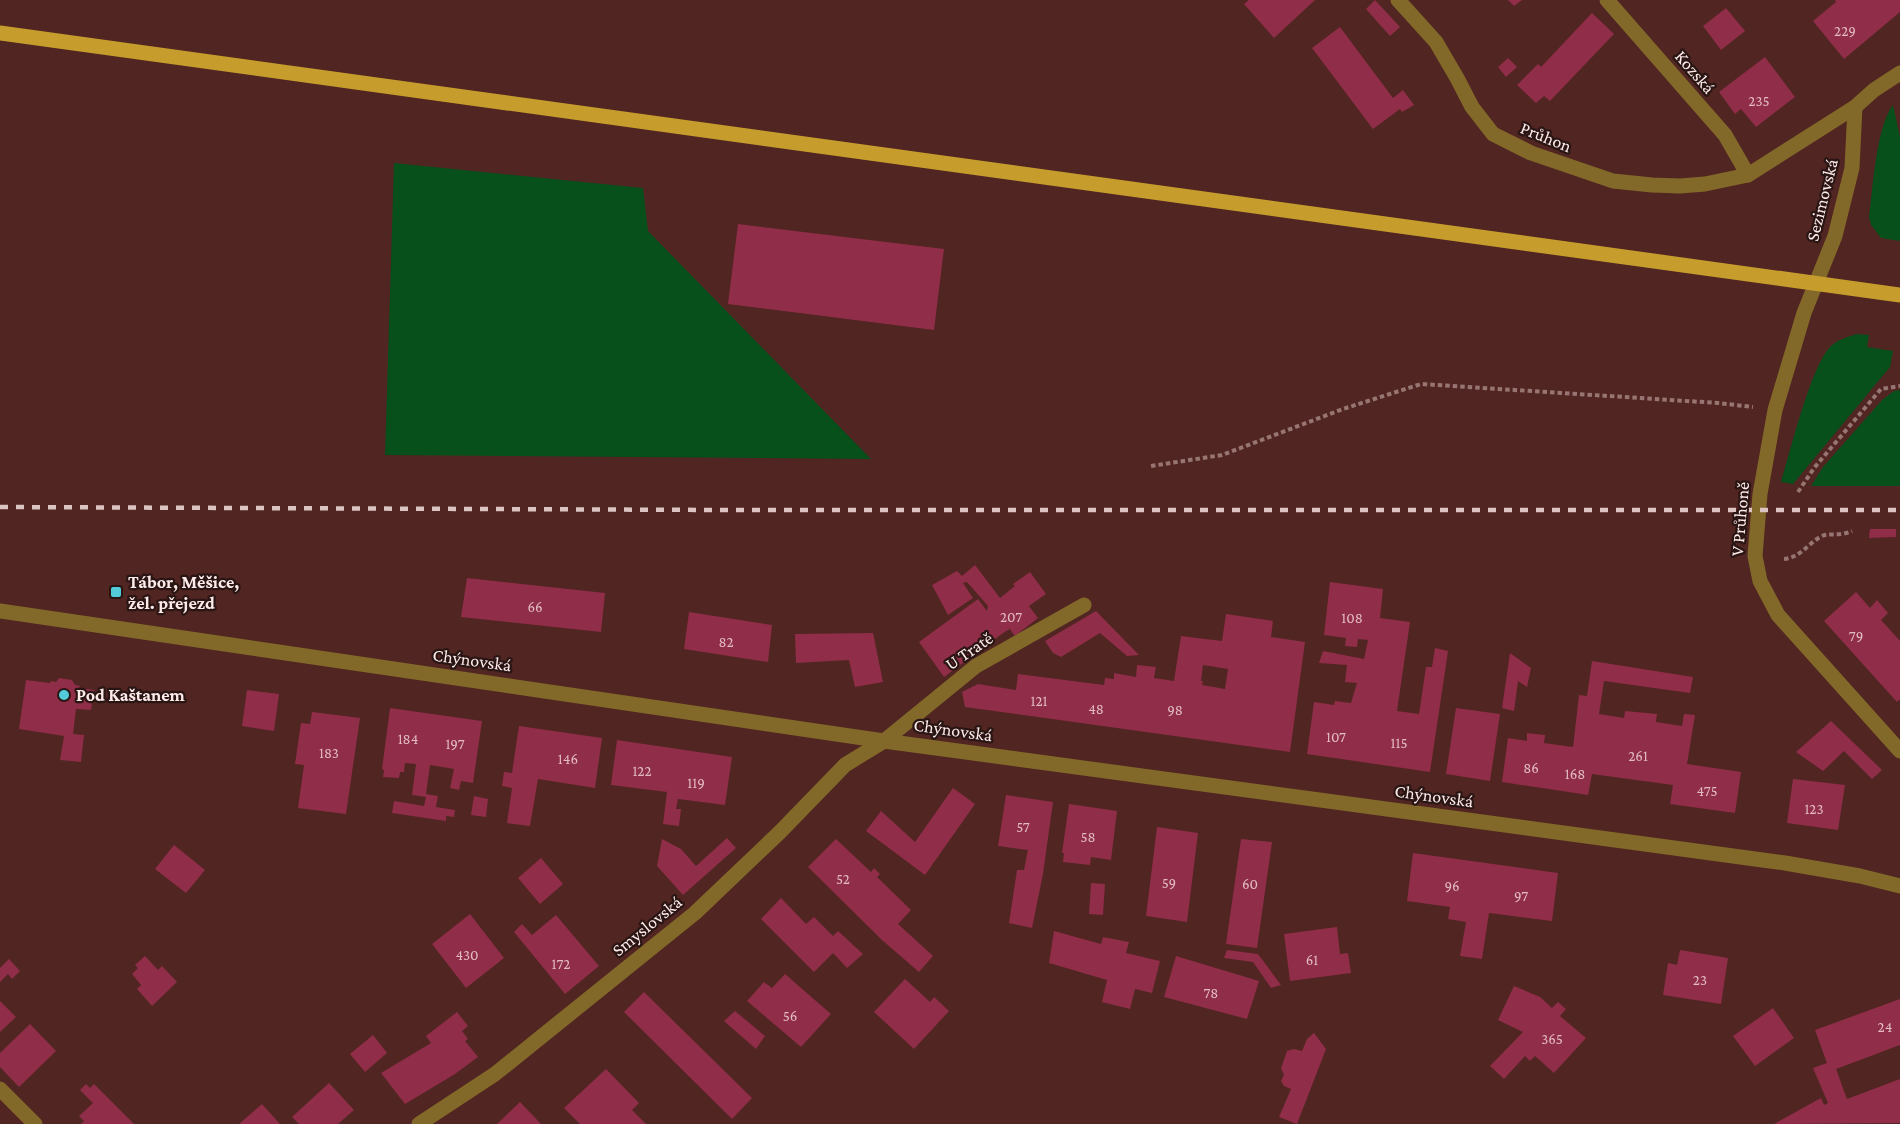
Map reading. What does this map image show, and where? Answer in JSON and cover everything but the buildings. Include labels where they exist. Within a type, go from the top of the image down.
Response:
[{"type":"main road","points":[[0,33],[1900,295]]},
{"type":"street","name":"Průhon","points":[[1398,0],[1436,42],[1481,121],[1493,134],[1512,145],[1613,181],[1680,186],[1705,184],[1748,175]]},
{"type":"street","name":"Kozská","points":[[1606,0],[1725,135],[1748,175]]},
{"type":"street","points":[[1748,175],[1855,107],[1874,90],[1900,73]]},
{"type":"street","name":"Sezimovská","points":[[1817,284],[1835,236],[1852,168],[1855,107]]},
{"type":"street","name":"V Průhoně","points":[[1817,284],[1794,342],[1775,410],[1757,522],[1755,556],[1758,574],[1778,615],[1900,751]]},
{"type":"street","name":"U Tratě","points":[[884,741],[976,666],[1084,605]]},
{"type":"street","name":"Chýnovská","points":[[0,611],[884,741],[1785,863],[1860,876],[1900,886]]},
{"type":"street","name":"Smyslovská","points":[[419,1124],[495,1074],[695,913],[780,832],[845,765],[884,741]]},
{"type":"street","points":[[0,1089],[35,1124]]},
{"type":"path","points":[[1151,466],[1222,455],[1342,409],[1421,384],[1718,403],[1775,410]]},
{"type":"path","points":[[1798,492],[1814,468],[1881,389],[1900,386]]},
{"type":"path","points":[[1784,559],[1793,558],[1822,536],[1843,535],[1852,531]]},
{"type":"green space","points":[[1893,105],[1900,137],[1900,241],[1881,238],[1871,225],[1869,217],[1879,142],[1887,115]]},
{"type":"green space","points":[[394,163],[643,188],[648,231],[871,459],[385,455]]},
{"type":"green space","points":[[1856,334],[1869,335],[1867,347],[1893,351],[1890,367],[1793,484],[1781,482],[1809,390],[1823,356],[1833,344]]},
{"type":"green space","points":[[1900,390],[1900,486],[1811,486],[1823,467],[1882,400],[1894,391]]},
{"type":"railway","points":[[0,507],[719,510],[1900,510]]},
{"type":"place","name":"Tábor, Měšice, žel. přejezd","points":[[116,592]]},
{"type":"place","name":"Pod Kaštanem","points":[[64,695]]}]
